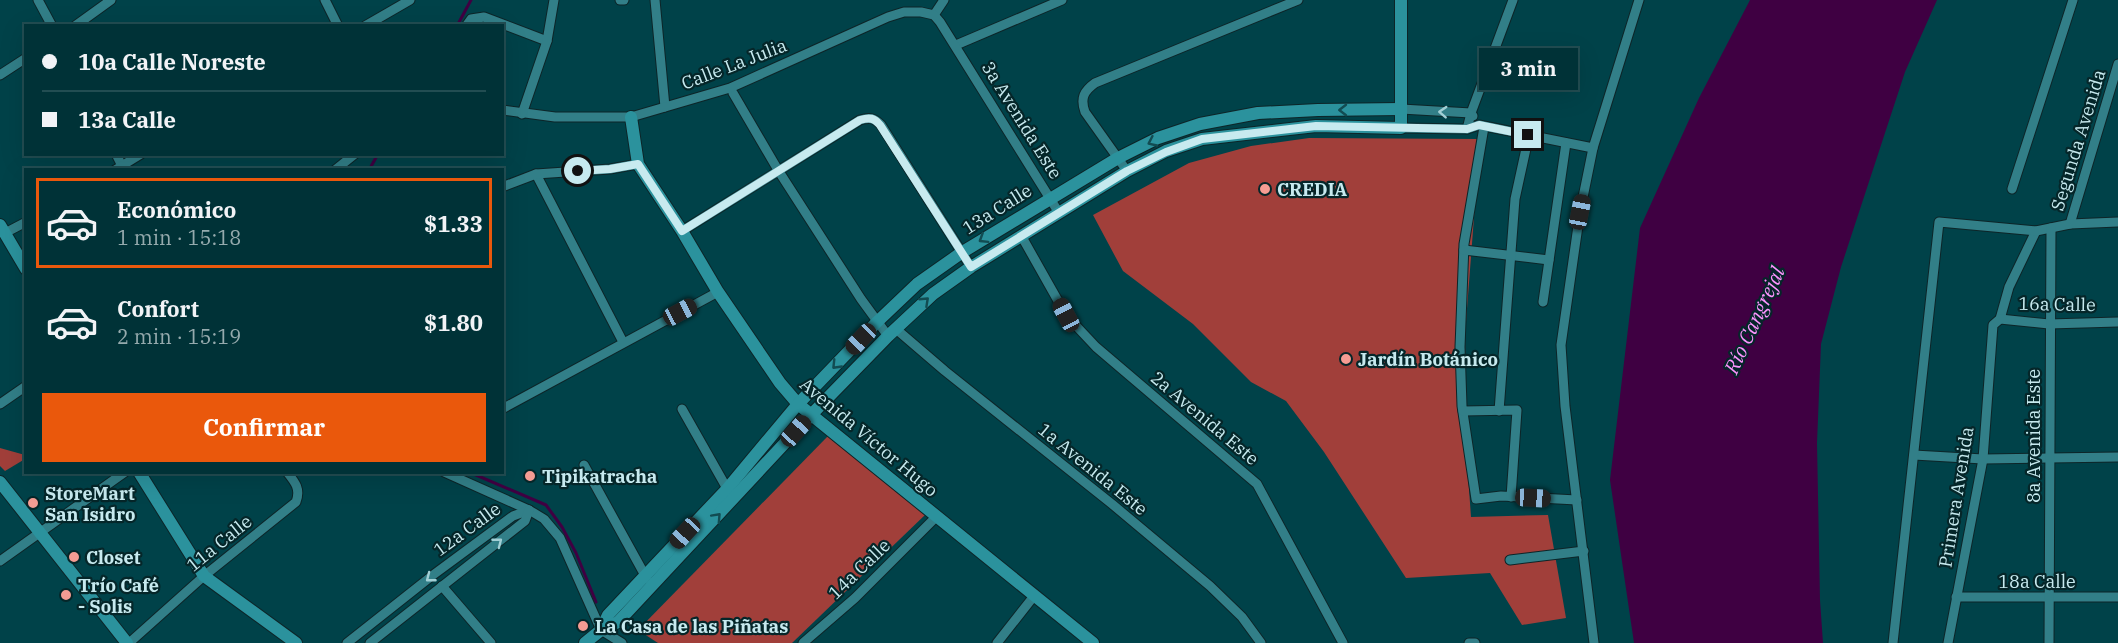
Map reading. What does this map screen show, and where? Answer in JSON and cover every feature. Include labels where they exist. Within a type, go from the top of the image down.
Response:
[{"type":"street","points":[[38,0],[51,24]]},
{"type":"street","points":[[78,24],[111,0]]},
{"type":"street","points":[[325,0],[337,24]]},
{"type":"street","points":[[368,24],[410,0]]},
{"type":"street","points":[[522,114],[547,40],[554,0]]},
{"type":"street","points":[[655,0],[665,107]]},
{"type":"street","points":[[944,0],[934,15],[956,45],[1062,0]]},
{"type":"street","points":[[1127,171],[1084,112],[1083,96],[1088,88],[1095,83],[1298,0]]},
{"type":"street","points":[[1401,0],[1401,128]]},
{"type":"street","points":[[1467,129],[1470,113],[1513,0]]},
{"type":"street","points":[[1594,643],[1565,406],[1561,345],[1580,212],[1593,148],[1639,0]]},
{"type":"street","points":[[2012,189],[2073,0]]},
{"type":"street","name":"Calle La Julia","points":[[504,110],[555,117],[631,117],[730,87],[888,16],[912,12],[934,15]]},
{"type":"street","points":[[468,24],[471,20],[484,17],[503,24]]},
{"type":"street","points":[[504,24],[547,40]]},
{"type":"street","name":"3a Avenida Este","points":[[956,45],[1059,213]]},
{"type":"street","points":[[0,75],[24,59]]},
{"type":"street","name":"Segunda Avenida","points":[[2070,224],[2118,64]]},
{"type":"street","name":"1a Avenida Este","points":[[733,93],[778,170],[877,322],[945,371],[1112,504],[1210,586],[1242,616],[1261,643]]},
{"type":"street","name":"13a Calle","points":[[731,494],[798,404],[917,284],[961,253],[1050,197],[1118,158],[1158,138],[1200,124],[1258,113],[1401,109],[1470,113]]},
{"type":"street","points":[[1258,113],[1259,132]]},
{"type":"street","points":[[1470,113],[1481,126],[1464,250],[1460,347],[1463,411],[1476,500],[1511,496],[1577,500]]},
{"type":"street","name":"Avenida Víctor Hugo","points":[[631,117],[638,164],[682,231],[718,292],[780,383],[798,404],[1093,643]]},
{"type":"street","points":[[682,231],[860,120],[868,118],[875,119],[880,125],[971,267]]},
{"type":"street","name":"13a Calle","points":[[585,643],[601,630],[608,615],[648,581],[731,494],[892,332],[933,294],[971,267],[1127,171],[1166,152],[1202,139],[1316,126],[1467,129],[1481,126],[1593,148]]},
{"type":"street","points":[[1499,411],[1515,199],[1528,135]]},
{"type":"street","points":[[1544,302],[1566,143]]},
{"type":"street","points":[[118,168],[138,156]]},
{"type":"street","points":[[338,168],[352,156]]},
{"type":"street","points":[[504,186],[536,174],[610,169],[638,164]]},
{"type":"street","points":[[536,174],[623,342]]},
{"type":"street","points":[[1893,643],[1939,222],[2036,231],[2070,224],[2118,222]]},
{"type":"street","points":[[24,223],[2,232],[24,266]]},
{"type":"street","name":"8a Avenida Este","points":[[2049,643],[2051,228]]},
{"type":"street","name":"Primera Avenida","points":[[1948,643],[1983,459],[1993,325],[1998,320],[2008,287],[2036,231]]},
{"type":"street","name":"2a Avenida Este","points":[[1022,237],[1066,315],[1096,347],[1257,484],[1343,643]]},
{"type":"street","points":[[1464,250],[1549,260]]},
{"type":"street","points":[[504,408],[718,292]]},
{"type":"street","name":"16a Calle","points":[[1998,320],[2049,324],[2118,322]]},
{"type":"street","points":[[0,404],[24,387]]},
{"type":"street","points":[[682,409],[731,494]]},
{"type":"street","points":[[1463,411],[1517,410],[1511,496]]},
{"type":"street","points":[[1914,455],[1983,459],[2118,456]]},
{"type":"street","points":[[584,465],[648,581]]},
{"type":"street","points":[[0,561],[122,474]]},
{"type":"street","points":[[140,474],[204,576],[296,643]]},
{"type":"street","name":"11a Calle","points":[[128,643],[204,576],[296,502],[297,485],[289,474]]},
{"type":"street","points":[[448,474],[544,519],[560,538],[601,630],[622,643]]},
{"type":"street","points":[[0,482],[128,643]]},
{"type":"street","name":"12a Calle","points":[[369,643],[525,520],[529,510]]},
{"type":"street","name":"12a Calle","points":[[347,643],[504,522],[529,510]]},
{"type":"street","name":"14a Calle","points":[[803,643],[855,598],[936,517]]},
{"type":"street","points":[[1510,560],[1584,551]]},
{"type":"street","points":[[442,586],[491,643]]},
{"type":"street","points":[[997,643],[1034,596]]},
{"type":"street","name":"18a Calle","points":[[1956,597],[2118,597]]},
{"type":"street","points":[[1469,643],[1475,643]]},
{"type":"shaded area","name":"Jardín Botánico","points":[[1309,138],[1480,139],[1465,335],[1466,446],[1471,517],[1548,515],[1566,618],[1522,625],[1490,573],[1406,578],[1324,452],[1286,401],[1251,382],[1193,324],[1123,271],[1093,215],[1189,163],[1251,146]]},
{"type":"shaded area","points":[[828,436],[926,514],[792,643],[658,643],[638,630]]},
{"type":"shaded area","points":[[0,448],[24,455],[24,460],[5,471],[0,466]]},
{"type":"water","name":"Río Cangrejal","points":[[1750,0],[1937,0],[1905,72],[1841,267],[1821,344],[1817,443],[1823,643],[1634,643],[1610,480],[1640,228],[1699,98]]},
{"type":"waterway","points":[[458,24],[471,0]]},
{"type":"waterway","points":[[370,168],[377,156]]},
{"type":"waterway","points":[[474,474],[546,505],[562,527],[576,553],[596,602]]},
{"type":"place","name":"CREDIA","points":[[1265,189]]},
{"type":"place","name":"Jardín Botánico","points":[[1346,359]]},
{"type":"place","name":"Tipikatracha","points":[[530,476]]},
{"type":"place","name":"StoreMart San Isidro","points":[[33,503]]},
{"type":"place","name":"Closet","points":[[74,557]]},
{"type":"place","name":"Trío Café - Solis","points":[[66,595]]},
{"type":"place","name":"La Casa de las Piñatas","points":[[583,626]]},
{"type":"route","points":[[578,171],[638,164],[682,231],[860,120],[875,119],[971,267],[1127,171],[1166,152],[1202,139],[1316,126],[1467,129],[1479,125],[1528,135]]}]
